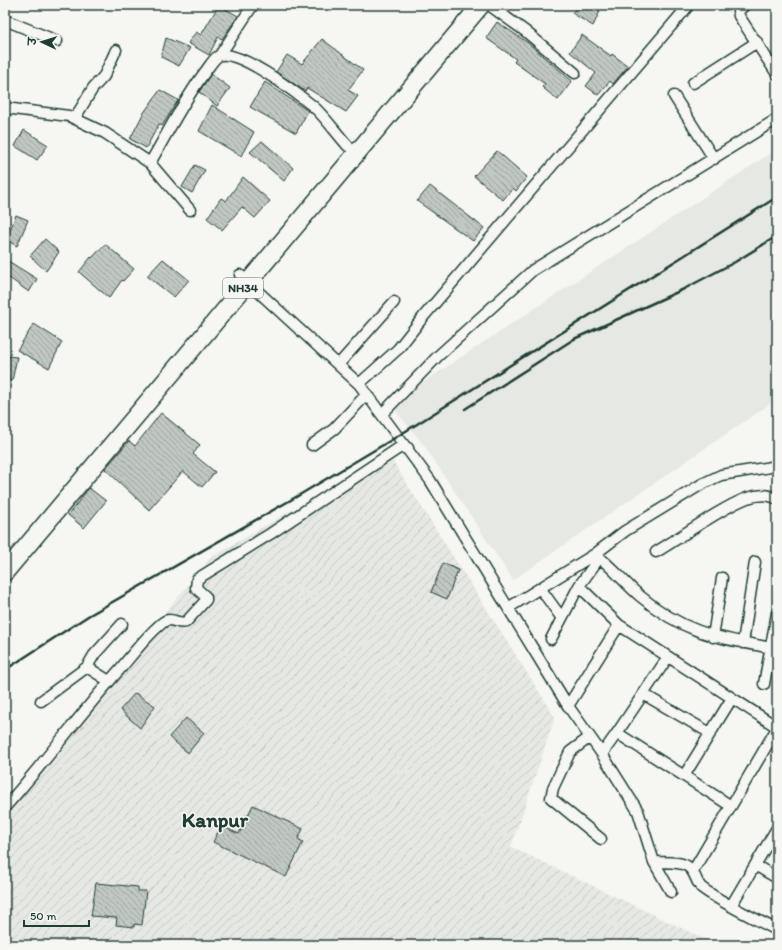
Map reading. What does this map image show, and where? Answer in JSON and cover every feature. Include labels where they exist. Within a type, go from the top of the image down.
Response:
[{"type":"highway","name":"NH34","points":[[5,572],[244,279],[348,146],[466,5]]},
{"type":"highway","name":"NH34","points":[[5,556],[481,5]]},
{"type":"street","points":[[150,163],[196,84],[216,57],[220,55],[253,5]]},
{"type":"street","points":[[489,5],[525,31],[574,73]]},
{"type":"street","points":[[359,384],[402,344],[689,5]]},
{"type":"street","points":[[745,5],[738,11],[739,16],[777,74]]},
{"type":"street","points":[[5,20],[57,40]]},
{"type":"street","points":[[693,83],[757,42]]},
{"type":"street","points":[[75,118],[93,88],[104,76],[116,50]]},
{"type":"street","points":[[220,55],[235,56],[259,68],[314,108],[348,146]]},
{"type":"street","points":[[674,96],[714,159]]},
{"type":"street","points":[[5,108],[56,114],[75,118],[105,133],[150,163],[190,210]]},
{"type":"street","points":[[382,414],[438,356],[533,270],[777,119]]},
{"type":"street","points":[[244,279],[359,384],[408,448],[442,497],[568,706],[602,754],[638,811],[654,862],[671,892]]},
{"type":"street","points":[[338,365],[394,302]]},
{"type":"street","points":[[312,445],[334,429],[367,394]]},
{"type":"street","points":[[5,807],[136,650],[166,621],[173,620],[182,623],[186,622],[206,600],[206,597],[196,588],[197,579],[270,534],[399,448],[408,448]]},
{"type":"street","points":[[508,608],[598,555],[625,531],[702,484],[720,475],[777,466]]},
{"type":"street","points":[[656,552],[723,511],[748,498],[766,495],[777,499]]},
{"type":"street","points":[[550,638],[598,555]]},
{"type":"street","points":[[598,555],[648,602],[680,624],[713,637],[774,649]]},
{"type":"street","points":[[743,643],[755,562]]},
{"type":"street","points":[[713,637],[722,578]]},
{"type":"street","points":[[579,586],[619,625],[777,728],[693,871]]},
{"type":"street","points":[[540,588],[562,617]]},
{"type":"street","points":[[764,684],[774,649],[777,613]]},
{"type":"street","points":[[41,701],[87,667],[94,655],[122,624]]},
{"type":"street","points":[[568,706],[619,625]]},
{"type":"street","points":[[602,754],[668,656]]},
{"type":"street","points":[[87,667],[109,682]]},
{"type":"street","points":[[643,694],[710,733]]},
{"type":"street","points":[[684,776],[732,698]]},
{"type":"street","points":[[617,733],[731,806]]},
{"type":"street","points":[[590,737],[570,752],[553,788],[551,798],[601,839]]},
{"type":"street","points":[[731,906],[777,828]]},
{"type":"street","points":[[654,862],[684,864],[693,871],[700,886],[731,906],[777,930]]},
{"type":"street","points":[[755,865],[777,878]]},
{"type":"shaded area","points":[[777,149],[777,399],[513,580],[424,445],[390,404]]},
{"type":"shaded area","points":[[388,454],[555,717],[511,847],[717,945],[5,945],[5,801],[212,557]]},
{"type":"building","points":[[219,5],[238,16],[222,39],[218,37],[209,55],[188,43],[196,32],[201,35]]},
{"type":"building","points":[[579,5],[593,5],[600,11],[593,26],[572,13]]},
{"type":"building","points":[[497,22],[528,43],[572,81],[558,100],[542,87],[545,84],[514,62],[516,59],[486,38]]},
{"type":"building","points":[[582,35],[611,56],[612,54],[628,66],[613,84],[610,81],[598,95],[586,86],[596,73],[570,52]]},
{"type":"building","points":[[166,38],[190,48],[179,66],[161,57]]},
{"type":"building","points":[[322,39],[363,70],[348,90],[358,96],[346,112],[307,88],[305,91],[276,72],[287,55],[302,64]]},
{"type":"building","points":[[211,74],[230,88],[217,106],[199,92]]},
{"type":"building","points":[[265,82],[308,111],[296,133],[250,107]]},
{"type":"building","points":[[160,90],[178,100],[162,126],[159,124],[146,148],[130,139],[143,114]]},
{"type":"building","points":[[212,105],[254,132],[241,156],[199,131]]},
{"type":"building","points":[[24,130],[48,145],[37,160],[15,146]]},
{"type":"building","points":[[262,141],[293,168],[284,181],[250,152]]},
{"type":"building","points":[[497,151],[527,177],[516,191],[513,188],[503,200],[474,176]]},
{"type":"building","points":[[195,165],[205,170],[192,193],[182,187]]},
{"type":"building","points":[[243,177],[270,201],[255,218],[242,207],[222,230],[207,218],[221,198],[226,201]]},
{"type":"building","points":[[430,186],[484,228],[473,241],[417,201]]},
{"type":"building","points":[[16,215],[28,220],[17,246],[6,240]]},
{"type":"building","points":[[45,239],[59,252],[46,271],[30,256]]},
{"type":"building","points":[[105,244],[134,269],[123,281],[122,280],[109,298],[79,272],[91,257],[92,258]]},
{"type":"building","points":[[5,259],[37,279],[29,292],[5,275]]},
{"type":"building","points":[[163,259],[189,280],[174,297],[147,276]]},
{"type":"building","points":[[34,324],[62,342],[49,368],[17,350]]},
{"type":"building","points":[[5,356],[17,357],[12,381],[5,379]]},
{"type":"building","points":[[161,413],[200,445],[193,454],[215,472],[202,487],[183,471],[149,510],[105,469],[129,441],[135,446]]},
{"type":"building","points":[[89,488],[106,501],[84,528],[68,515]]},
{"type":"building","points":[[443,563],[458,570],[447,599],[431,592]]},
{"type":"building","points":[[135,693],[155,706],[140,728],[120,710]]},
{"type":"building","points":[[186,718],[204,733],[188,753],[169,737]]},
{"type":"building","points":[[253,805],[303,829],[298,839],[303,842],[286,877],[213,842],[221,826],[239,834]]},
{"type":"building","points":[[96,883],[138,887],[138,891],[146,891],[142,925],[134,924],[134,927],[116,925],[117,918],[91,916]]},
{"type":"railway","points":[[5,670],[88,616],[296,497],[398,436],[777,197]]},
{"type":"railway","points":[[465,409],[574,339],[684,289],[735,262],[777,236]]},
{"type":"district","name":"Kanpur","points":[[215,820]]}]
